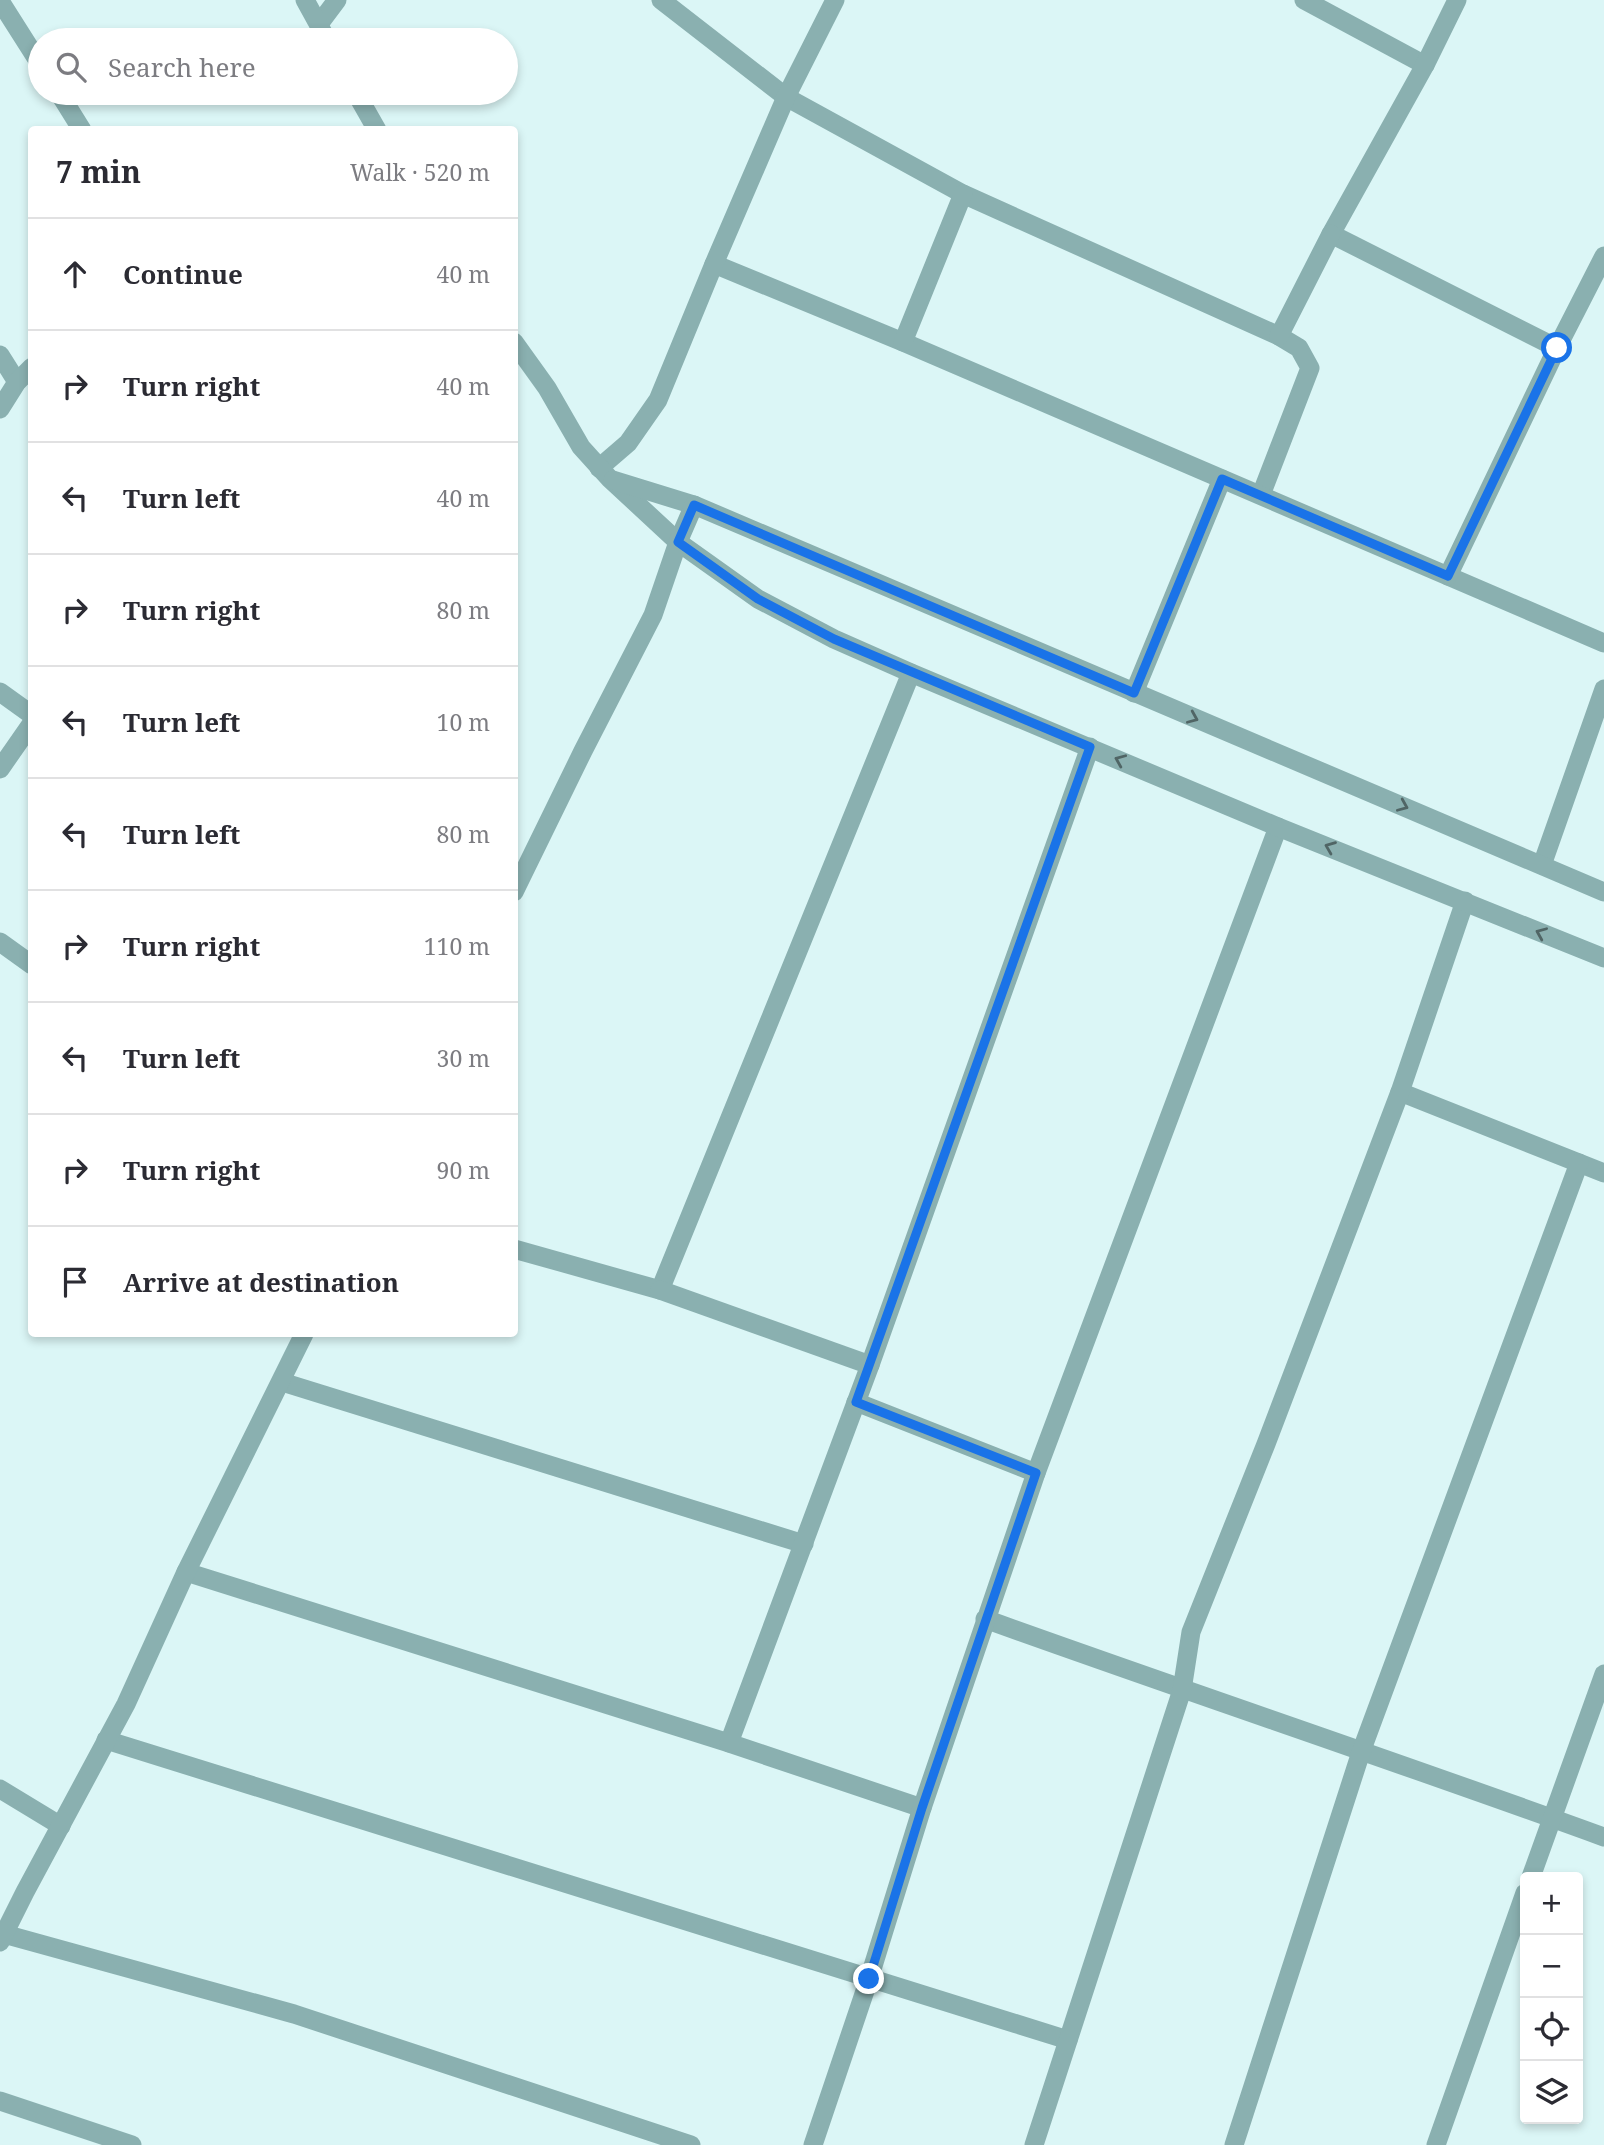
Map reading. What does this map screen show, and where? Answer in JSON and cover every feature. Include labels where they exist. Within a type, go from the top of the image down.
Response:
[{"type":"street","points":[[305,0],[321,28]]},
{"type":"street","points":[[325,28],[337,0]]},
{"type":"street","points":[[661,0],[786,97],[962,194],[1279,336],[1298,348],[1310,368],[1261,495]]},
{"type":"street","points":[[604,473],[658,400],[786,97],[835,0]]},
{"type":"street","points":[[1304,0],[1425,65]]},
{"type":"street","points":[[1279,336],[1331,234],[1425,65],[1457,0]]},
{"type":"street","points":[[0,1],[28,45]]},
{"type":"street","points":[[66,105],[80,126]]},
{"type":"street","points":[[363,105],[375,126]]},
{"type":"street","points":[[904,342],[962,194]]},
{"type":"street","points":[[1331,234],[1557,348]]},
{"type":"street","points":[[1448,576],[1604,256]]},
{"type":"street","points":[[714,264],[904,342],[1604,643]]},
{"type":"street","points":[[518,348],[547,388],[581,447],[604,473],[678,542],[758,599],[834,639],[911,673],[1278,827],[1604,958]]},
{"type":"street","points":[[0,355],[17,382]]},
{"type":"street","points":[[0,409],[17,382],[28,371]]},
{"type":"street","points":[[604,473],[694,505],[1604,892]]},
{"type":"street","points":[[1134,693],[1222,479]]},
{"type":"street","points":[[518,884],[653,615],[694,505]]},
{"type":"street","points":[[660,1290],[911,673]]},
{"type":"street","points":[[1542,865],[1604,689]]},
{"type":"street","points":[[0,692],[28,712]]},
{"type":"street","points":[[0,769],[28,729]]},
{"type":"street","points":[[729,1743],[870,1365],[1090,747]]},
{"type":"street","points":[[813,2145],[869,1979],[922,1808],[1036,1473],[1278,827]]},
{"type":"street","points":[[1034,2145],[1182,1690],[1191,1632],[1400,1092],[1465,901]]},
{"type":"street","points":[[0,942],[28,962]]},
{"type":"street","points":[[1400,1092],[1604,1173]]},
{"type":"street","points":[[1234,2145],[1361,1752],[1579,1163]]},
{"type":"street","points":[[518,1250],[660,1290],[870,1365]]},
{"type":"street","points":[[303,1337],[186,1572],[126,1704],[2,1938],[79,1954],[294,2014],[691,2145]]},
{"type":"street","points":[[282,1382],[804,1544]]},
{"type":"street","points":[[856,1402],[1036,1473]]},
{"type":"street","points":[[186,1572],[729,1743],[922,1808]]},
{"type":"street","points":[[985,1619],[1604,1837]]},
{"type":"street","points":[[1533,1872],[1604,1674]]},
{"type":"street","points":[[106,1740],[1068,2040]]},
{"type":"street","points":[[0,1788],[61,1826]]},
{"type":"street","points":[[1436,2145],[1520,1908]]},
{"type":"street","points":[[0,2101],[132,2145]]},
{"type":"route","points":[[869,1979],[922,1808],[1036,1473],[856,1402],[1090,747],[834,639],[758,599],[678,542],[694,505],[1134,693],[1222,479],[1448,576],[1557,348]]}]
